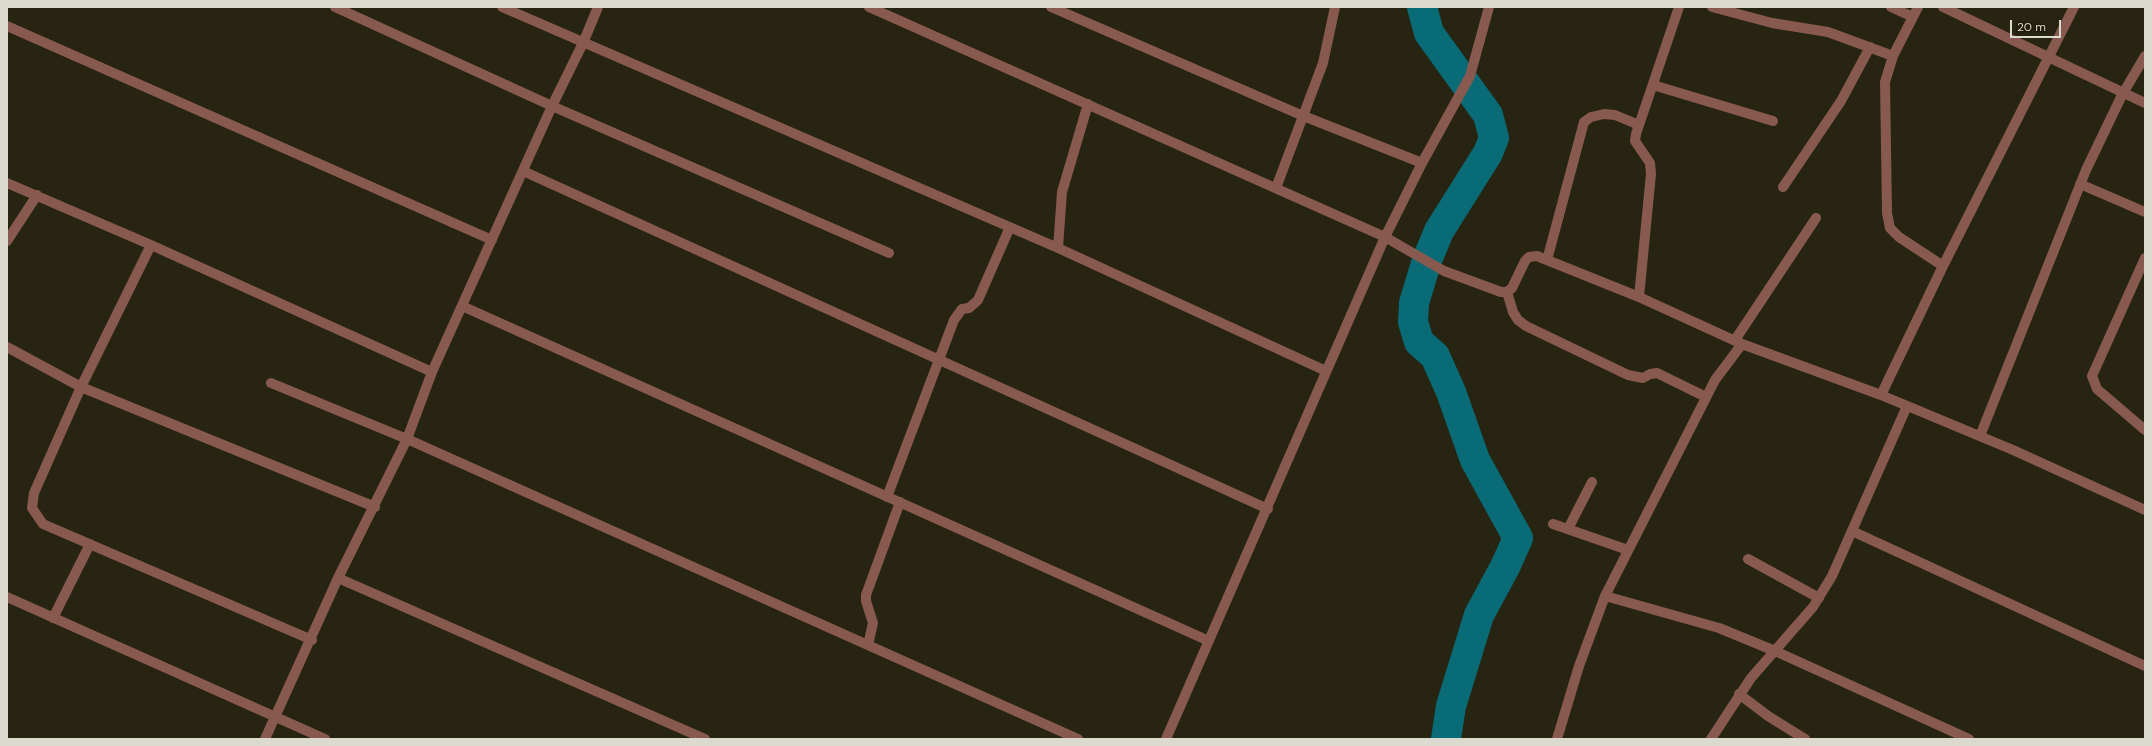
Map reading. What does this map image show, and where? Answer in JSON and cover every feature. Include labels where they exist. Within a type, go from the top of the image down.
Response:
[{"type":"street","points":[[335,7],[552,106],[889,253]]},
{"type":"street","points":[[502,7],[1058,248],[1326,371]]},
{"type":"street","points":[[265,739],[312,640],[338,578],[375,507],[406,439],[432,372],[552,106],[583,43],[598,7]]},
{"type":"street","points":[[869,7],[1385,237],[1417,257],[1444,271],[1501,292],[1507,292],[1512,288],[1529,257],[1537,256],[1639,297],[1738,342],[1882,395],[1980,436],[2145,510]]},
{"type":"street","points":[[1051,7],[1302,115],[1422,163]]},
{"type":"street","points":[[1276,188],[1302,115],[1323,63],[1335,7]]},
{"type":"street","points":[[1166,739],[1268,509],[1326,371],[1385,237],[1422,163],[1470,76],[1489,7]]},
{"type":"street","points":[[1639,297],[1651,174],[1650,163],[1635,141],[1652,85],[1679,7]]},
{"type":"street","points":[[1712,7],[1779,25],[1828,32],[1894,56]]},
{"type":"street","points":[[1891,7],[1913,17]]},
{"type":"street","points":[[1918,7],[1894,56],[1885,82],[1887,213],[1890,228],[1899,238],[1943,266]]},
{"type":"street","points":[[1943,7],[2049,56],[2145,103]]},
{"type":"street","points":[[1882,395],[1943,266],[2074,7]]},
{"type":"street","points":[[7,26],[492,240]]},
{"type":"street","points":[[1783,187],[1840,101],[1870,47]]},
{"type":"street","points":[[1980,436],[2080,184],[2124,92],[2145,56]]},
{"type":"street","points":[[1652,85],[1773,121]]},
{"type":"street","points":[[1058,248],[1062,192],[1088,104]]},
{"type":"street","points":[[1548,260],[1584,122],[1591,117],[1604,114],[1615,115],[1639,125]]},
{"type":"street","points":[[523,171],[1268,509]]},
{"type":"street","points":[[7,183],[151,245],[432,372]]},
{"type":"street","points":[[2080,184],[2145,212]]},
{"type":"street","points":[[7,242],[37,196]]},
{"type":"street","points":[[1557,739],[1579,666],[1605,596],[1715,380],[1816,218]]},
{"type":"street","points":[[887,497],[957,314],[962,309],[974,305],[978,300],[1010,227]]},
{"type":"street","points":[[151,245],[81,387],[34,493],[32,508],[43,524],[312,640]]},
{"type":"street","points":[[2145,258],[2092,376],[2097,389],[2145,430]]},
{"type":"street","points":[[1507,292],[1513,312],[1518,320],[1526,326],[1628,375],[1643,378],[1650,374],[1657,373],[1706,397]]},
{"type":"street","points":[[462,306],[1209,640]]},
{"type":"street","points":[[7,347],[81,387],[375,507]]},
{"type":"street","points":[[271,383],[406,439],[1078,739]]},
{"type":"street","points":[[1711,739],[1739,694],[1818,598],[1832,576],[1907,406]]},
{"type":"street","points":[[1568,529],[1592,482]]},
{"type":"street","points":[[868,645],[873,623],[866,601],[866,595],[900,502]]},
{"type":"street","points":[[1553,524],[1628,550]]},
{"type":"street","points":[[1852,531],[2145,666]]},
{"type":"street","points":[[53,618],[90,544]]},
{"type":"street","points":[[1748,559],[1818,598]]},
{"type":"street","points":[[338,578],[704,739]]},
{"type":"street","points":[[1605,596],[1719,628],[1775,651],[1969,739]]},
{"type":"street","points":[[7,597],[275,718],[325,739]]},
{"type":"street","points":[[1739,694],[1768,716],[1805,739]]},
{"type":"waterway","points":[[1422,7],[1429,33],[1488,115],[1494,138],[1488,153],[1439,231],[1427,260],[1414,303],[1413,322],[1419,342],[1435,356],[1451,392],[1475,460],[1518,538],[1505,567],[1479,615],[1451,706],[1446,739]]}]
